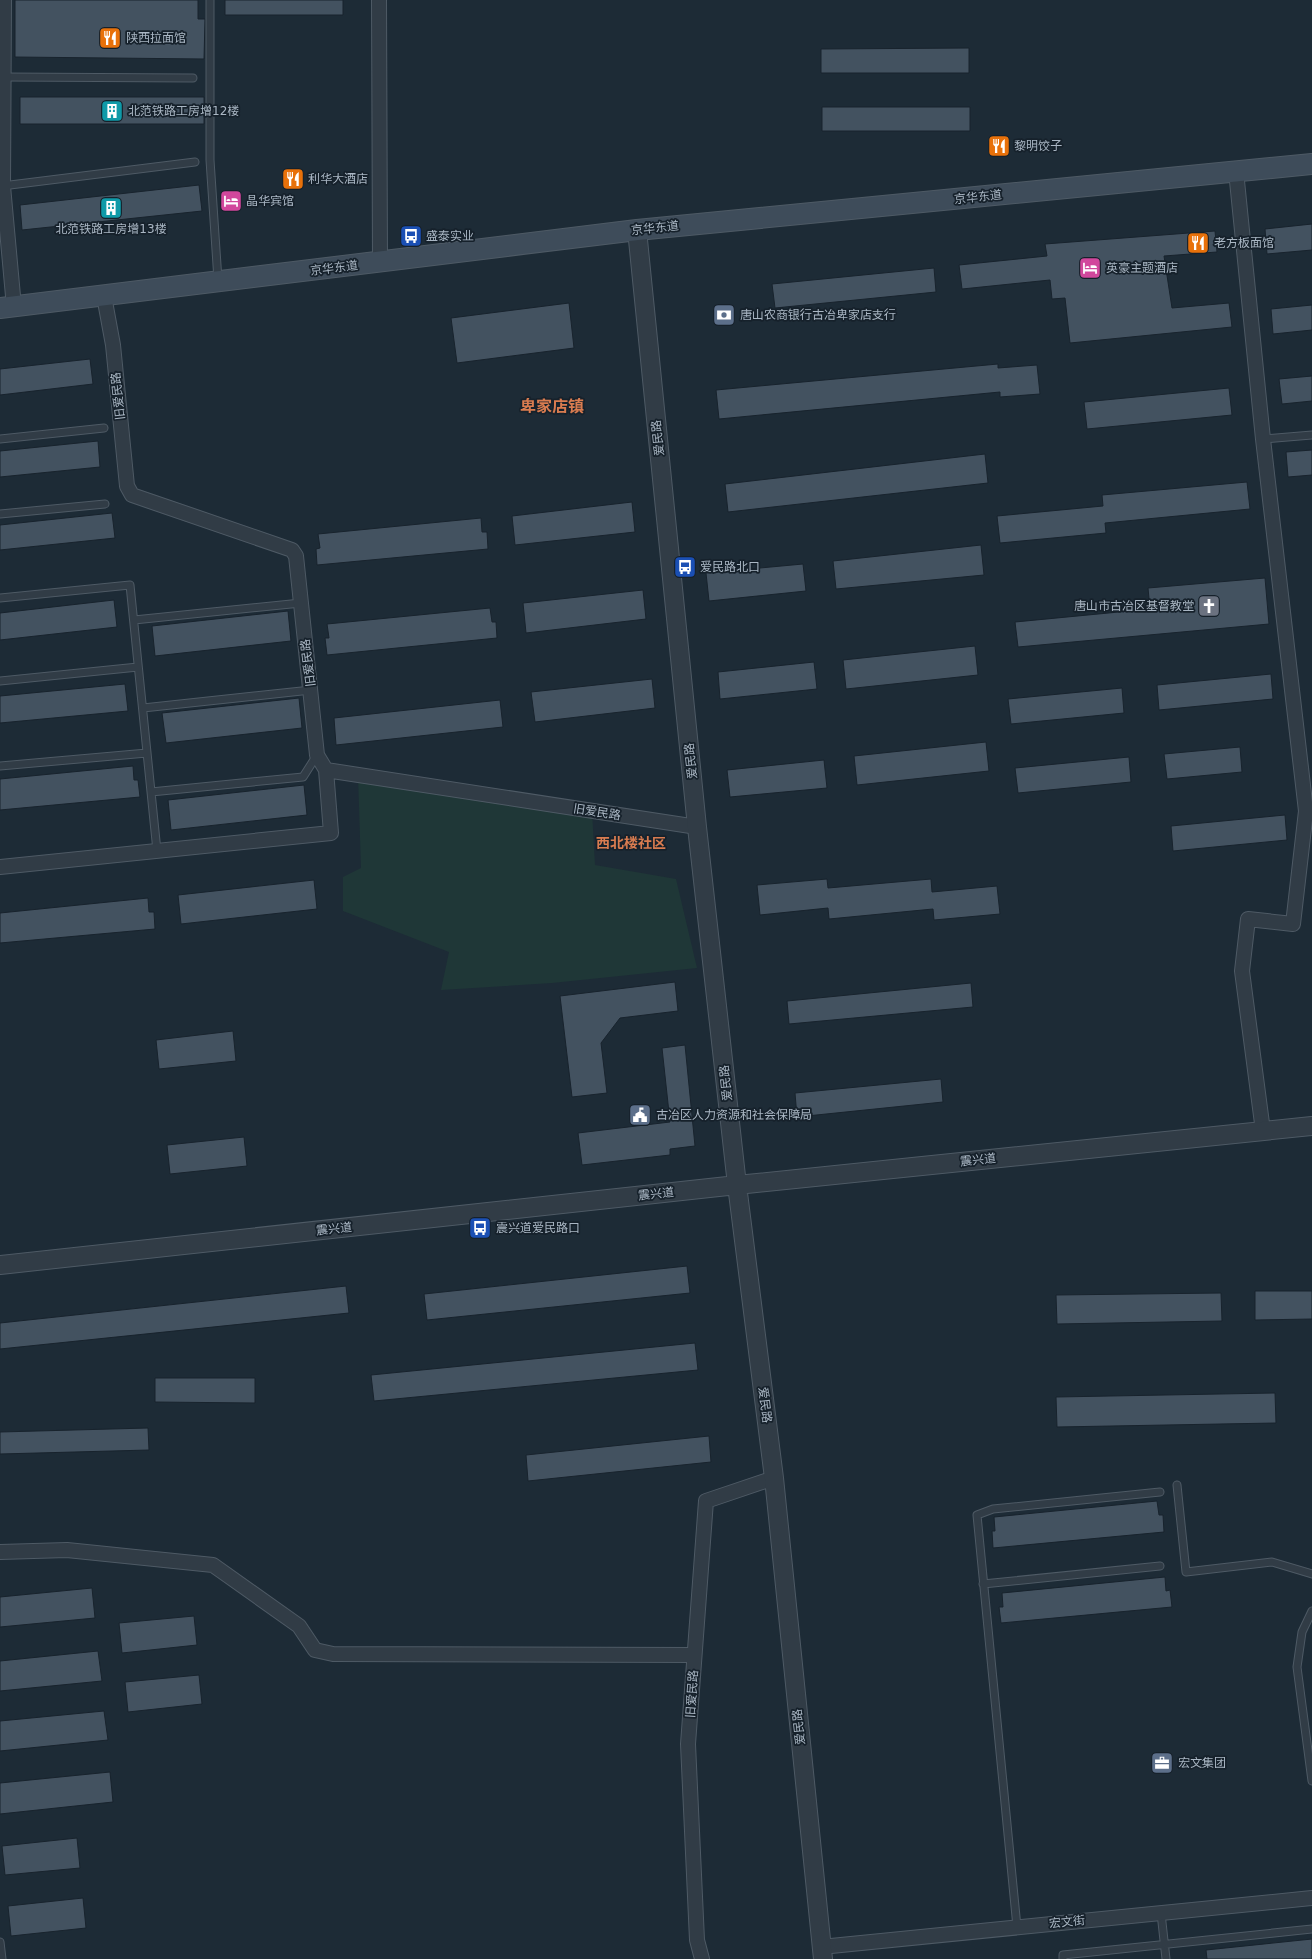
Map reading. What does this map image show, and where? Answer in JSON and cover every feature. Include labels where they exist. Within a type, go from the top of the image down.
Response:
[{"type":"main road","name":"京华东道","points":[[7,307],[637,230],[1312,164]]},
{"type":"street","points":[[4,0],[2,45],[4,77],[1,186],[7,307]]},
{"type":"street","points":[[379,0],[380,262]]},
{"type":"street","points":[[1236,171],[1263,439],[1306,812],[1293,924],[1248,919],[1242,971],[1263,1131]]},
{"type":"street","name":"爱民路","points":[[637,230],[698,827],[738,1185],[774,1478],[822,1953]]},
{"type":"street","name":"旧爱民路","points":[[104,296],[113,344],[127,486],[132,495],[292,550],[296,556],[312,690],[317,755],[326,770],[698,827]]},
{"type":"street","points":[[0,867],[331,833],[326,770]]},
{"type":"street","name":"震兴道","points":[[0,1265],[738,1185],[1312,1126]]},
{"type":"street","name":"旧爱民路","points":[[702,1959],[697,1940],[688,1744],[706,1501],[774,1478]]},
{"type":"street","points":[[0,1552],[67,1550],[213,1565],[299,1626],[315,1650],[333,1654],[694,1655]]},
{"type":"street","name":"宏文街","points":[[822,1953],[1017,1927],[1312,1898]]},
{"type":"lane","points":[[210,0],[210,160],[218,282]]},
{"type":"lane","points":[[4,77],[193,78]]},
{"type":"lane","points":[[1,186],[194,162]]},
{"type":"lane","points":[[0,439],[104,428]]},
{"type":"lane","points":[[1263,439],[1312,435]]},
{"type":"lane","points":[[0,514],[105,504]]},
{"type":"lane","points":[[0,598],[130,585],[157,851]]},
{"type":"lane","points":[[134,620],[301,603]]},
{"type":"lane","points":[[0,681],[138,668]]},
{"type":"lane","points":[[143,708],[312,690]]},
{"type":"lane","points":[[0,766],[147,753]]},
{"type":"lane","points":[[151,792],[303,777],[317,755]]},
{"type":"lane","points":[[1177,1485],[1186,1572],[1272,1562],[1312,1574]]},
{"type":"lane","points":[[1017,1927],[977,1515],[993,1510],[1160,1492]]},
{"type":"lane","points":[[984,1584],[1160,1566]]},
{"type":"lane","points":[[1312,1611],[1302,1632],[1297,1666],[1312,1781]]},
{"type":"lane","points":[[1161,1913],[1166,1959]]},
{"type":"lane","points":[[1063,1959],[1063,1955],[1312,1929]]},
{"type":"lane","points":[[0,1942],[2,1959]]},
{"type":"green space","points":[[358,776],[592,811],[595,865],[676,879],[697,968],[552,983],[441,990],[449,952],[343,911],[343,877],[361,868]]},
{"type":"building","name":"陕西拉面馆","points":[[15,0],[198,0],[198,19],[205,19],[204,59],[15,57]]},
{"type":"building","points":[[225,0],[343,0],[343,15],[225,15]]},
{"type":"building","points":[[969,48],[969,73],[821,73],[821,49]]},
{"type":"building","name":"北范铁路工房增12楼","points":[[20,97],[204,97],[204,124],[20,124]]},
{"type":"building","points":[[822,107],[970,107],[970,131],[822,131]]},
{"type":"building","name":"北范铁路工房增13楼","points":[[199,185],[202,211],[22,230],[20,205]]},
{"type":"building","points":[[1312,224],[1312,250],[1267,254],[1265,229]]},
{"type":"building","points":[[1215,231],[1217,252],[1164,256],[1172,308],[1229,303],[1232,327],[1070,343],[1065,298],[1052,299],[1050,280],[962,289],[959,265],[1047,256],[1045,244]]},
{"type":"building","points":[[934,268],[936,292],[775,308],[772,284]]},
{"type":"building","points":[[569,303],[574,348],[457,363],[451,318]]},
{"type":"building","points":[[1312,305],[1312,330],[1273,334],[1271,309]]},
{"type":"building","points":[[90,359],[93,384],[0,395],[0,369]]},
{"type":"building","points":[[998,364],[998,368],[1037,365],[1040,394],[1000,397],[1000,392],[719,419],[716,390]]},
{"type":"building","points":[[1312,376],[1312,401],[1282,404],[1279,379]]},
{"type":"building","points":[[1229,388],[1232,415],[1087,429],[1084,402]]},
{"type":"building","points":[[98,441],[100,467],[0,477],[0,451]]},
{"type":"building","points":[[1312,450],[1312,475],[1288,477],[1286,452]]},
{"type":"building","points":[[985,454],[988,483],[728,512],[725,484]]},
{"type":"building","points":[[1247,482],[1250,509],[1105,523],[1106,533],[1000,543],[997,516],[1103,506],[1102,495]]},
{"type":"building","points":[[632,502],[635,532],[515,545],[512,516]]},
{"type":"building","points":[[112,513],[115,538],[0,550],[0,525]]},
{"type":"building","points":[[481,518],[482,532],[487,532],[488,549],[317,565],[316,549],[320,548],[318,534]]},
{"type":"building","points":[[981,545],[984,575],[836,589],[833,561]]},
{"type":"building","points":[[803,564],[806,591],[709,601],[706,573]]},
{"type":"building","name":"唐山市古冶区基督教堂","points":[[1265,578],[1269,624],[1018,647],[1015,622],[1150,609],[1148,588]]},
{"type":"building","points":[[643,590],[646,619],[526,633],[523,603]]},
{"type":"building","points":[[114,600],[117,627],[0,640],[0,613]]},
{"type":"building","points":[[490,608],[492,622],[496,622],[497,638],[327,655],[325,638],[329,638],[327,624]]},
{"type":"building","points":[[288,611],[291,641],[155,656],[152,626]]},
{"type":"building","points":[[975,646],[978,675],[846,689],[843,660]]},
{"type":"building","points":[[814,662],[817,689],[720,699],[718,672]]},
{"type":"building","points":[[1271,674],[1273,699],[1159,710],[1157,685]]},
{"type":"building","points":[[652,679],[655,708],[535,722],[531,692]]},
{"type":"building","points":[[125,684],[128,711],[0,723],[0,696]]},
{"type":"building","points":[[1122,688],[1124,713],[1011,724],[1008,699]]},
{"type":"building","points":[[299,698],[302,728],[166,743],[162,713]]},
{"type":"building","points":[[500,700],[503,727],[336,745],[334,718]]},
{"type":"building","points":[[986,742],[989,771],[857,785],[854,756]]},
{"type":"building","points":[[1240,747],[1242,772],[1167,779],[1164,754]]},
{"type":"building","points":[[1129,757],[1131,782],[1018,793],[1015,768]]},
{"type":"building","points":[[824,760],[827,788],[730,797],[727,770]]},
{"type":"building","points":[[133,766],[134,780],[138,780],[140,797],[0,810],[0,779]]},
{"type":"building","points":[[304,785],[307,815],[171,830],[168,800]]},
{"type":"building","points":[[1285,815],[1287,840],[1173,851],[1171,826]]},
{"type":"building","points":[[827,879],[828,888],[931,879],[932,892],[997,886],[1000,914],[934,920],[933,909],[829,919],[828,908],[760,915],[757,885]]},
{"type":"building","points":[[314,880],[317,909],[181,924],[178,895]]},
{"type":"building","points":[[148,898],[149,912],[154,912],[155,929],[0,943],[0,913]]},
{"type":"building","points":[[675,982],[678,1011],[620,1018],[601,1043],[607,1093],[572,1097],[560,996]]},
{"type":"building","points":[[971,983],[973,1007],[789,1024],[787,1001]]},
{"type":"building","points":[[233,1031],[236,1061],[159,1069],[156,1040]]},
{"type":"building","points":[[685,1045],[695,1146],[670,1149],[670,1155],[582,1165],[578,1133],[670,1122],[662,1048]]},
{"type":"building","points":[[941,1079],[943,1102],[797,1117],[795,1093]]},
{"type":"building","points":[[244,1137],[247,1166],[170,1174],[167,1145]]},
{"type":"building","points":[[687,1266],[690,1293],[427,1320],[424,1294]]},
{"type":"building","points":[[346,1286],[349,1313],[0,1349],[0,1323]]},
{"type":"building","points":[[1255,1291],[1312,1291],[1312,1319],[1255,1320]]},
{"type":"building","points":[[1221,1293],[1222,1321],[1057,1324],[1056,1295]]},
{"type":"building","points":[[695,1343],[698,1370],[374,1401],[371,1375]]},
{"type":"building","points":[[155,1378],[255,1378],[255,1403],[155,1402]]},
{"type":"building","points":[[1275,1393],[1276,1423],[1057,1427],[1056,1397]]},
{"type":"building","points":[[148,1428],[149,1450],[0,1454],[0,1432]]},
{"type":"building","points":[[709,1436],[711,1462],[528,1481],[526,1455]]},
{"type":"building","points":[[1157,1501],[1159,1515],[1163,1515],[1164,1532],[993,1548],[992,1531],[995,1531],[994,1517]]},
{"type":"building","points":[[1165,1577],[1166,1591],[1170,1590],[1172,1607],[1001,1623],[999,1607],[1003,1607],[1002,1593]]},
{"type":"building","points":[[92,1588],[95,1618],[0,1627],[0,1597]]},
{"type":"building","points":[[194,1616],[197,1645],[122,1653],[119,1623]]},
{"type":"building","points":[[98,1651],[102,1681],[0,1691],[0,1661]]},
{"type":"building","points":[[199,1675],[202,1704],[128,1712],[125,1682]]},
{"type":"building","points":[[104,1711],[108,1740],[0,1751],[0,1721]]},
{"type":"building","points":[[110,1772],[113,1802],[0,1814],[0,1783]]},
{"type":"building","points":[[77,1838],[80,1868],[5,1875],[2,1846]]},
{"type":"building","points":[[83,1898],[86,1928],[11,1936],[8,1906]]},
{"type":"building","points":[[1312,1939],[1312,1959],[1207,1959],[1206,1950]]},
{"type":"place","name":"陕西拉面馆","points":[[110,38]]},
{"type":"place","name":"北范铁路工房增12楼","points":[[112,111]]},
{"type":"place","name":"黎明饺子","points":[[999,146]]},
{"type":"place","name":"利华大酒店","points":[[293,179]]},
{"type":"place","name":"晶华宾馆","points":[[231,201]]},
{"type":"place","name":"北范铁路工房增13楼","points":[[111,208]]},
{"type":"place","name":"盛泰实业","points":[[411,236]]},
{"type":"place","name":"老方板面馆","points":[[1198,243]]},
{"type":"place","name":"英豪主题酒店","points":[[1090,268]]},
{"type":"place","name":"唐山农商银行古冶卑家店支行","points":[[724,315]]},
{"type":"place","name":"爱民路北口","points":[[685,567]]},
{"type":"place","name":"唐山市古冶区基督教堂","points":[[1209,606]]},
{"type":"place","name":"古冶区人力资源和社会保障局","points":[[640,1115]]},
{"type":"place","name":"震兴道爱民路口","points":[[480,1228]]},
{"type":"place","name":"宏文集团","points":[[1162,1763]]},
{"type":"district","name":"卑家店镇","points":[[552,406]]},
{"type":"district","name":"西北楼社区","points":[[631,843]]}]
